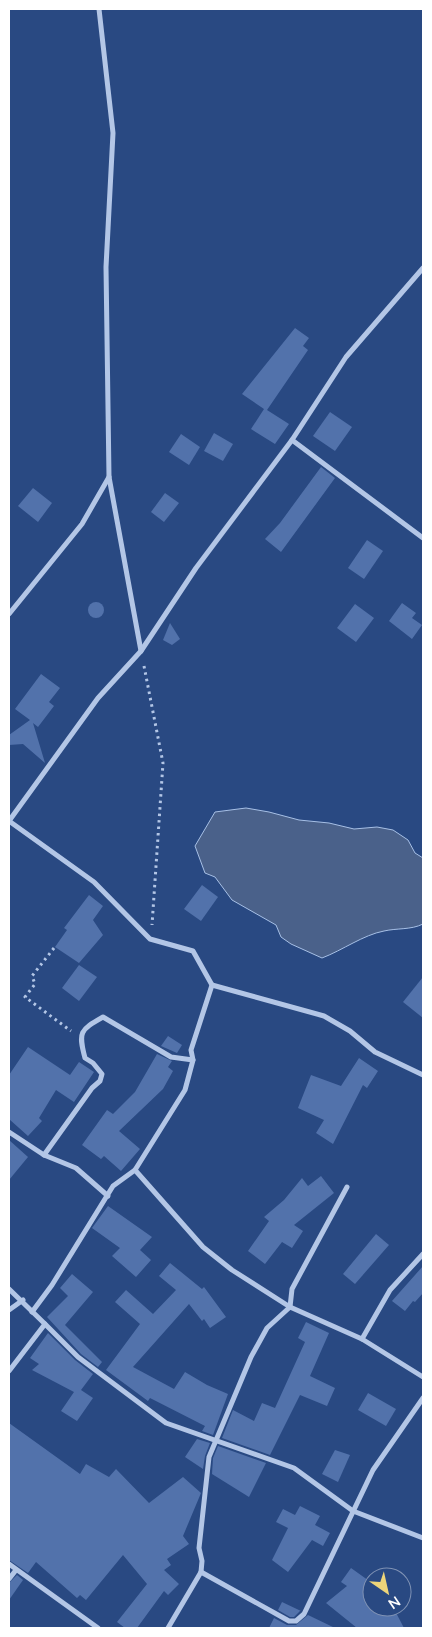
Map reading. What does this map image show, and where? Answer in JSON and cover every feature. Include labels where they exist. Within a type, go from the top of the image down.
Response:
[{"type":"street","points":[[99,9],[113,132],[106,267],[109,477],[141,651]]},
{"type":"street","points":[[423,268],[346,357],[292,440],[196,568],[141,651],[98,698],[9,821],[94,882],[150,939],[193,951],[212,984],[324,1016],[350,1031],[375,1052],[423,1075]]},
{"type":"street","points":[[292,440],[423,538]]},
{"type":"street","points":[[9,614],[82,524],[109,477]]},
{"type":"street","points":[[32,1312],[113,1186],[135,1170],[185,1090],[193,1060],[191,1050],[212,984]]},
{"type":"street","points":[[44,1155],[92,1088],[100,1081],[102,1074],[93,1063],[85,1058],[80,1039],[85,1027],[103,1017],[171,1057],[193,1060]]},
{"type":"street","points":[[9,1132],[44,1155],[76,1168],[108,1196]]},
{"type":"street","points":[[135,1170],[203,1247],[232,1270],[290,1307],[362,1340],[423,1377]]},
{"type":"street","points":[[168,1628],[202,1572],[202,1561],[198,1548],[209,1457],[215,1441],[251,1357],[268,1328],[290,1307],[292,1289],[347,1188]]},
{"type":"street","points":[[362,1340],[390,1290],[423,1254]]},
{"type":"street","points":[[9,1289],[78,1357],[166,1423],[294,1468],[353,1511],[423,1538]]},
{"type":"street","points":[[9,1310],[22,1300]]},
{"type":"street","points":[[9,1371],[45,1324]]},
{"type":"street","points":[[202,1572],[288,1621],[296,1621],[304,1614],[380,1458],[423,1398]]},
{"type":"street","points":[[9,1564],[98,1628]]},
{"type":"street","points":[[9,1579],[16,1570]]},
{"type":"path","points":[[141,651],[163,763],[152,927]]},
{"type":"path","points":[[54,948],[32,976],[35,984],[25,997],[80,1039]]},
{"type":"water","points":[[246,808],[299,820],[329,823],[354,829],[377,827],[393,830],[408,840],[415,853],[423,858],[423,924],[376,933],[322,958],[291,944],[281,937],[276,925],[232,900],[215,877],[205,873],[195,846],[215,812]]},
{"type":"building","points":[[295,328],[309,338],[303,346],[308,350],[267,410],[289,424],[275,444],[251,429],[264,409],[242,394]]},
{"type":"building","points":[[330,412],[352,427],[335,451],[313,436]]},
{"type":"building","points":[[214,433],[233,444],[223,461],[204,451]]},
{"type":"building","points":[[181,434],[200,447],[189,465],[169,452]]},
{"type":"building","points":[[321,467],[335,478],[281,552],[265,539],[280,523]]},
{"type":"building","points":[[33,488],[52,503],[38,522],[18,506]]},
{"type":"building","points":[[165,493],[179,503],[164,522],[151,512]]},
{"type":"building","points":[[367,540],[383,551],[364,579],[348,568]]},
{"type":"building","points":[[96,602],[102,604],[104,610],[102,616],[96,618],[90,616],[88,610],[90,604]]},
{"type":"building","points":[[402,603],[416,613],[412,618],[422,625],[412,639],[389,621]]},
{"type":"building","points":[[355,604],[374,618],[356,642],[337,628]]},
{"type":"building","points":[[170,623],[180,639],[172,645],[163,640]]},
{"type":"building","points":[[41,674],[60,688],[49,702],[54,706],[38,727],[33,723],[45,763],[23,744],[9,745],[9,735],[30,720],[15,709]]},
{"type":"building","points":[[202,885],[218,897],[201,921],[184,909]]},
{"type":"building","points":[[89,895],[103,906],[93,920],[103,935],[79,963],[55,947],[67,930],[64,928]]},
{"type":"building","points":[[79,965],[97,977],[79,1001],[62,988]]},
{"type":"building","points":[[423,977],[423,1018],[403,1002]]},
{"type":"building","points":[[168,1036],[182,1045],[177,1053],[161,1046]]},
{"type":"building","points":[[28,1047],[70,1075],[79,1062],[94,1072],[74,1102],[56,1090],[39,1118],[42,1121],[28,1136],[9,1119],[9,1075]]},
{"type":"building","points":[[157,1054],[172,1061],[168,1067],[173,1071],[163,1089],[119,1131],[140,1149],[121,1171],[104,1156],[101,1159],[82,1145],[107,1110],[113,1114],[135,1092]]},
{"type":"building","points":[[359,1058],[378,1071],[367,1088],[363,1085],[333,1144],[316,1133],[324,1120],[298,1108],[311,1075],[341,1086]]},
{"type":"building","points":[[9,1140],[28,1157],[9,1180]]},
{"type":"building","points":[[321,1176],[334,1193],[294,1225],[303,1231],[292,1248],[282,1242],[265,1264],[248,1251],[269,1221],[264,1217],[284,1200],[302,1178],[308,1186]]},
{"type":"building","points":[[108,1206],[152,1237],[140,1250],[151,1260],[136,1277],[112,1256],[120,1248],[92,1228]]},
{"type":"building","points":[[376,1234],[389,1245],[355,1284],[343,1274]]},
{"type":"building","points":[[170,1263],[202,1289],[204,1287],[226,1317],[210,1328],[189,1304],[133,1367],[174,1389],[185,1372],[207,1385],[228,1394],[213,1435],[202,1431],[205,1426],[150,1398],[148,1401],[106,1370],[140,1324],[115,1302],[126,1290],[153,1314],[176,1290],[159,1276]]},
{"type":"building","points":[[423,1266],[423,1293],[405,1311],[392,1301]]},
{"type":"building","points":[[72,1274],[93,1292],[65,1325],[102,1362],[98,1367],[81,1354],[47,1317],[68,1296],[60,1288]]},
{"type":"building","points":[[306,1322],[329,1333],[310,1376],[335,1388],[327,1406],[300,1395],[270,1455],[222,1438],[233,1410],[254,1421],[262,1403],[275,1408],[305,1342],[298,1338]]},
{"type":"building","points":[[48,1333],[75,1360],[93,1374],[81,1390],[93,1398],[77,1421],[61,1411],[74,1392],[32,1370],[39,1364],[30,1358]]},
{"type":"building","points":[[368,1393],[396,1409],[386,1426],[358,1410]]},
{"type":"building","points":[[9,1423],[80,1474],[86,1464],[109,1477],[116,1469],[149,1503],[183,1477],[201,1493],[183,1536],[189,1544],[167,1559],[171,1565],[164,1570],[179,1584],[168,1595],[164,1591],[137,1628],[125,1628],[117,1622],[147,1584],[123,1555],[86,1600],[80,1595],[77,1598],[36,1562],[28,1573],[9,1560]]},
{"type":"building","points":[[197,1439],[210,1443],[203,1469],[185,1457]]},
{"type":"building","points":[[218,1446],[266,1463],[249,1497],[212,1474],[213,1458]]},
{"type":"building","points":[[335,1450],[350,1455],[338,1482],[322,1474]]},
{"type":"building","points":[[300,1506],[320,1516],[315,1525],[330,1533],[323,1546],[312,1540],[288,1572],[272,1560],[288,1528],[276,1522],[283,1509],[295,1515]]},
{"type":"building","points":[[351,1568],[362,1576],[362,1617],[398,1617],[404,1628],[357,1628],[326,1603],[347,1586],[341,1582]]},
{"type":"building","points":[[17,1575],[23,1580],[9,1600],[9,1583]]},
{"type":"building","points":[[282,1602],[301,1611],[294,1617],[290,1617],[278,1610]]},
{"type":"building","points":[[308,1615],[335,1628],[269,1628],[274,1618],[287,1625],[296,1625]]}]
